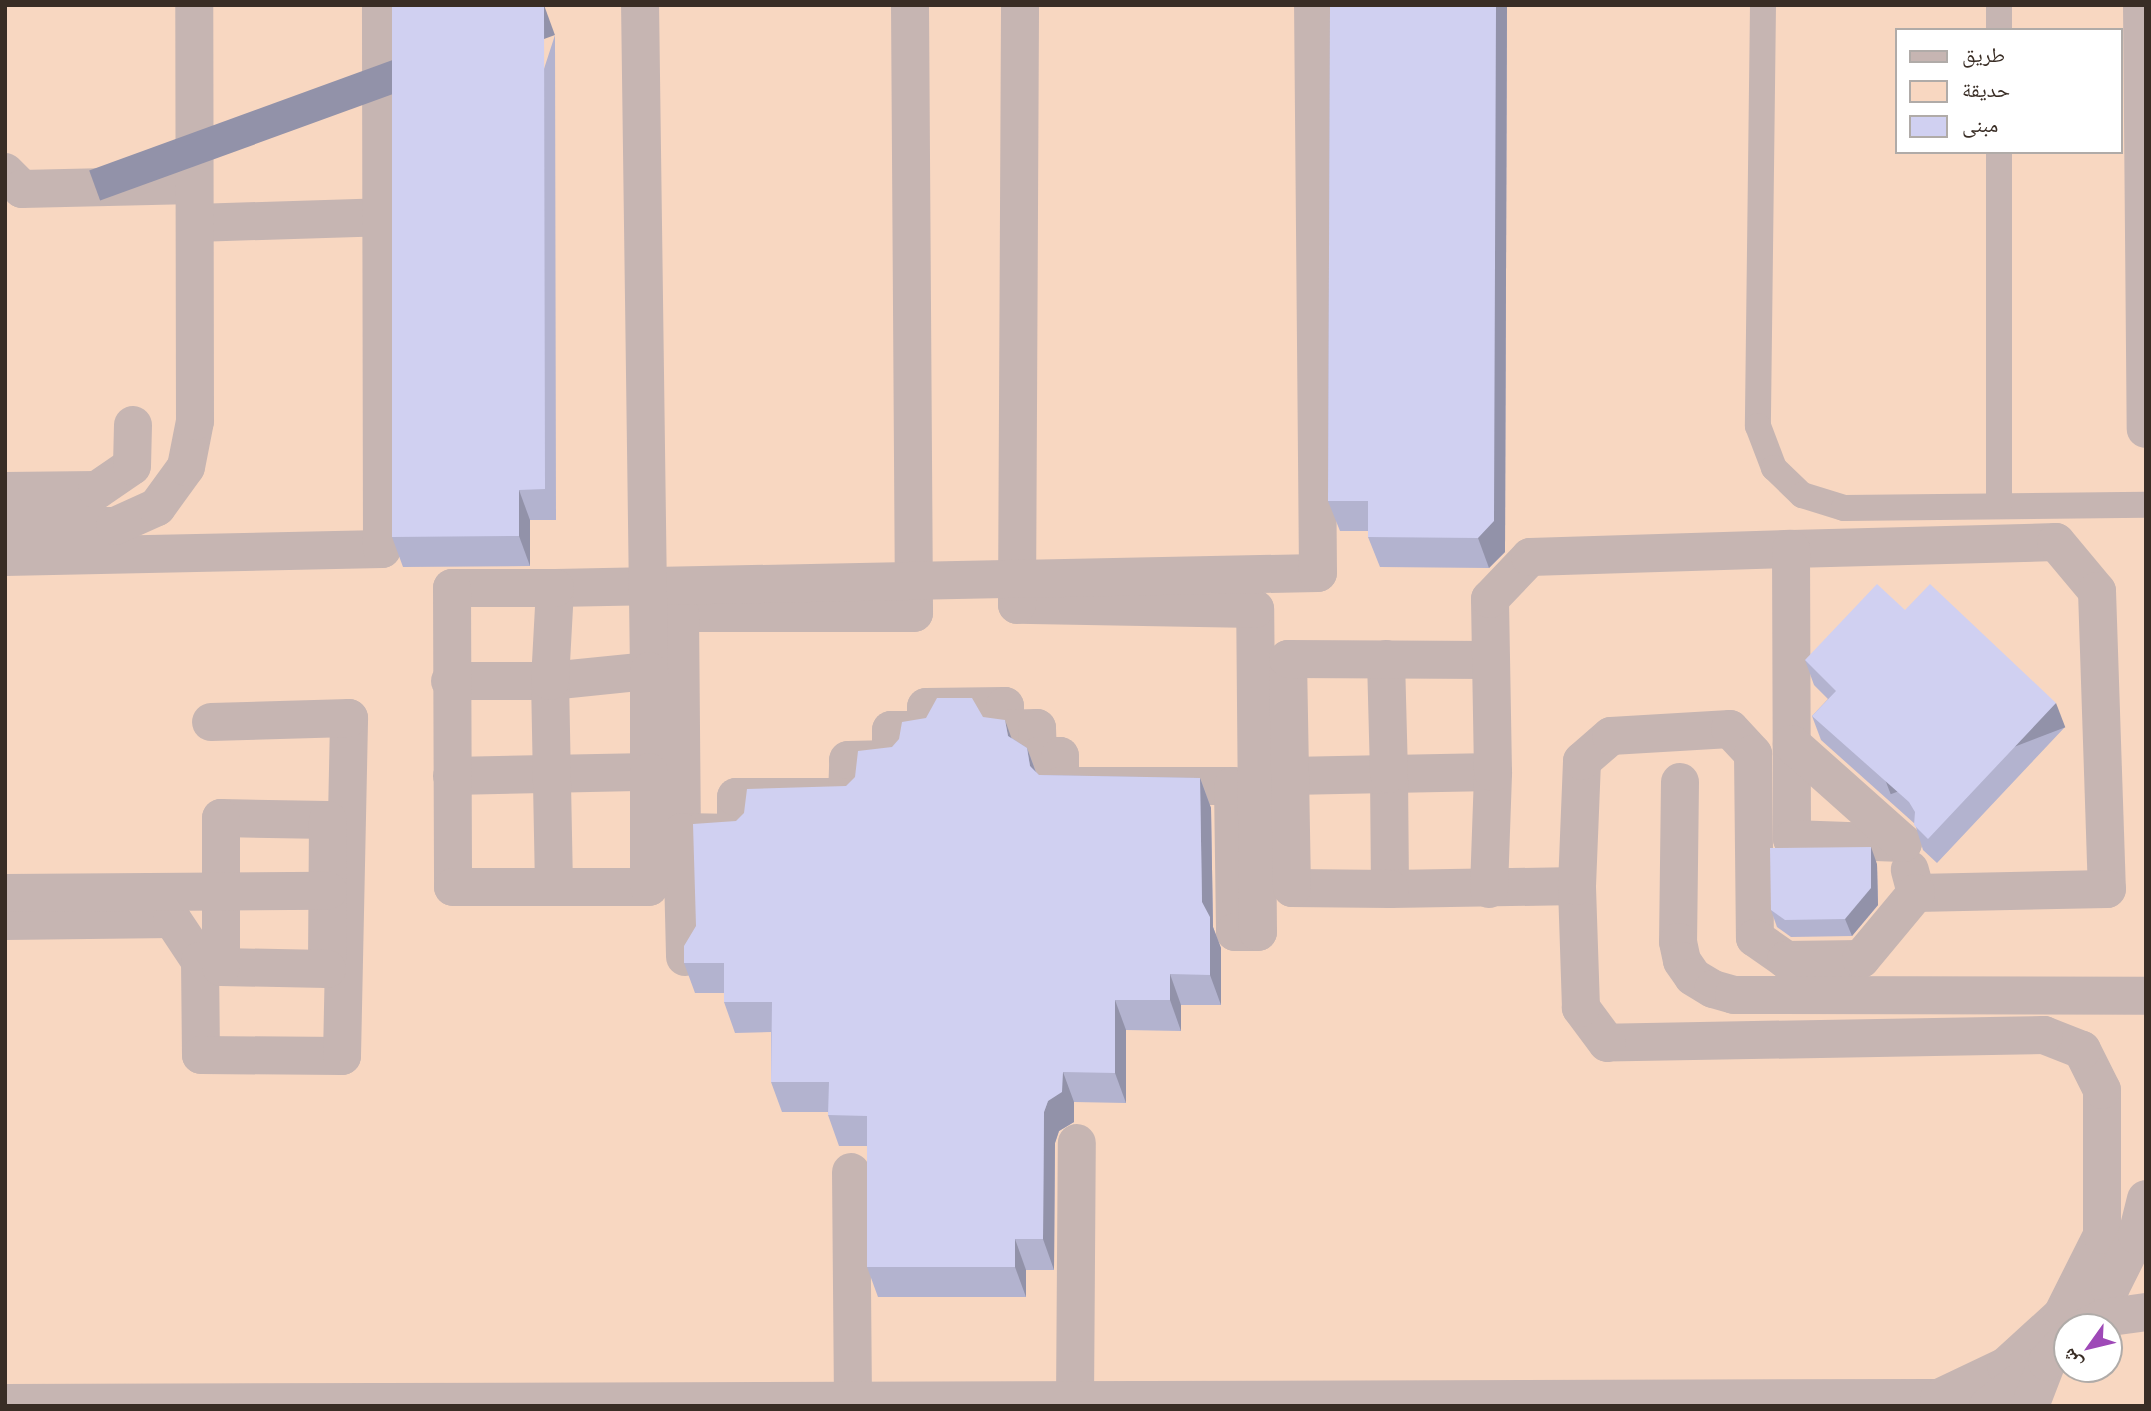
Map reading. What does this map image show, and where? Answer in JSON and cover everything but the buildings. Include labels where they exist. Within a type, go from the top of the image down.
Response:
[{"type":"street","points":[[5,526],[115,526],[158,507],[187,467],[195,421],[194,5]]},
{"type":"street","points":[[5,557],[382,549],[381,5]]},
{"type":"street","points":[[640,5],[649,589],[649,887],[453,887],[450,681],[452,588],[649,589],[1318,573],[1312,5]]},
{"type":"street","points":[[685,957],[680,613],[914,613],[909,5]]},
{"type":"street","points":[[682,832],[736,833],[736,797],[848,797],[848,760],[891,760],[891,730],[926,730],[926,707],[1005,706],[1005,729],[1037,728],[1038,756],[1060,756],[1060,786],[1233,786],[1235,932],[1258,932],[1255,609],[1017,605],[1020,5]]},
{"type":"street","points":[[2142,5],[2146,429]]},
{"type":"street","points":[[11,189],[194,185]]},
{"type":"street","points":[[195,223],[382,217]]},
{"type":"street","points":[[5,491],[97,489],[132,466],[133,425]]},
{"type":"street","points":[[5,1403],[1939,1398],[2006,1366],[2062,1315],[2102,1236],[2102,1090],[2082,1050],[2044,1035],[1607,1043],[1581,1008],[1577,886],[1582,761],[1611,736],[1730,729],[1753,754],[1755,938],[1786,960],[1861,958],[1916,893],[2107,889],[2097,591],[2056,542],[1530,557],[1490,599],[1493,772],[1489,889]]},
{"type":"street","points":[[1791,549],[1792,839],[1903,843]]},
{"type":"street","points":[[554,887],[551,681],[555,588]]},
{"type":"street","points":[[1490,660],[1288,659],[1292,888],[1489,889],[1577,886]]},
{"type":"street","points":[[1386,659],[1390,889]]},
{"type":"street","points":[[450,681],[551,681],[649,671]]},
{"type":"street","points":[[5,921],[172,919],[200,961],[201,1055],[342,1056],[349,718],[211,722]]},
{"type":"street","points":[[1792,744],[1903,843],[1916,893]]},
{"type":"street","points":[[452,776],[649,772]]},
{"type":"street","points":[[1290,776],[1493,772]]},
{"type":"street","points":[[1680,782],[1678,942],[1682,961],[1693,977],[1713,989],[1734,995],[2146,996]]},
{"type":"street","points":[[221,818],[328,820],[327,969],[221,967],[220,891],[221,818]]},
{"type":"street","points":[[5,893],[328,891]]},
{"type":"street","points":[[1074,1402],[1077,1143]]},
{"type":"street","points":[[851,1172],[853,1400]]},
{"type":"street","points":[[2090,1313],[2110,1289],[2137,1235],[2146,1199]]},
{"type":"street","points":[[2123,1315],[2146,1312]]},
{"type":"street","points":[[1988,1406],[2053,1354]]},
{"type":"street","points":[[2030,1406],[2053,1359]]},
{"type":"lane","points":[[1763,5],[1758,426],[1774,468],[1801,495],[1844,508],[2146,505]]},
{"type":"lane","points":[[1998,5],[1998,28]]},
{"type":"lane","points":[[1998,154],[1998,506]]},
{"type":"green space","points":[[5,5],[2146,5],[2146,1406],[5,1406]]}]
